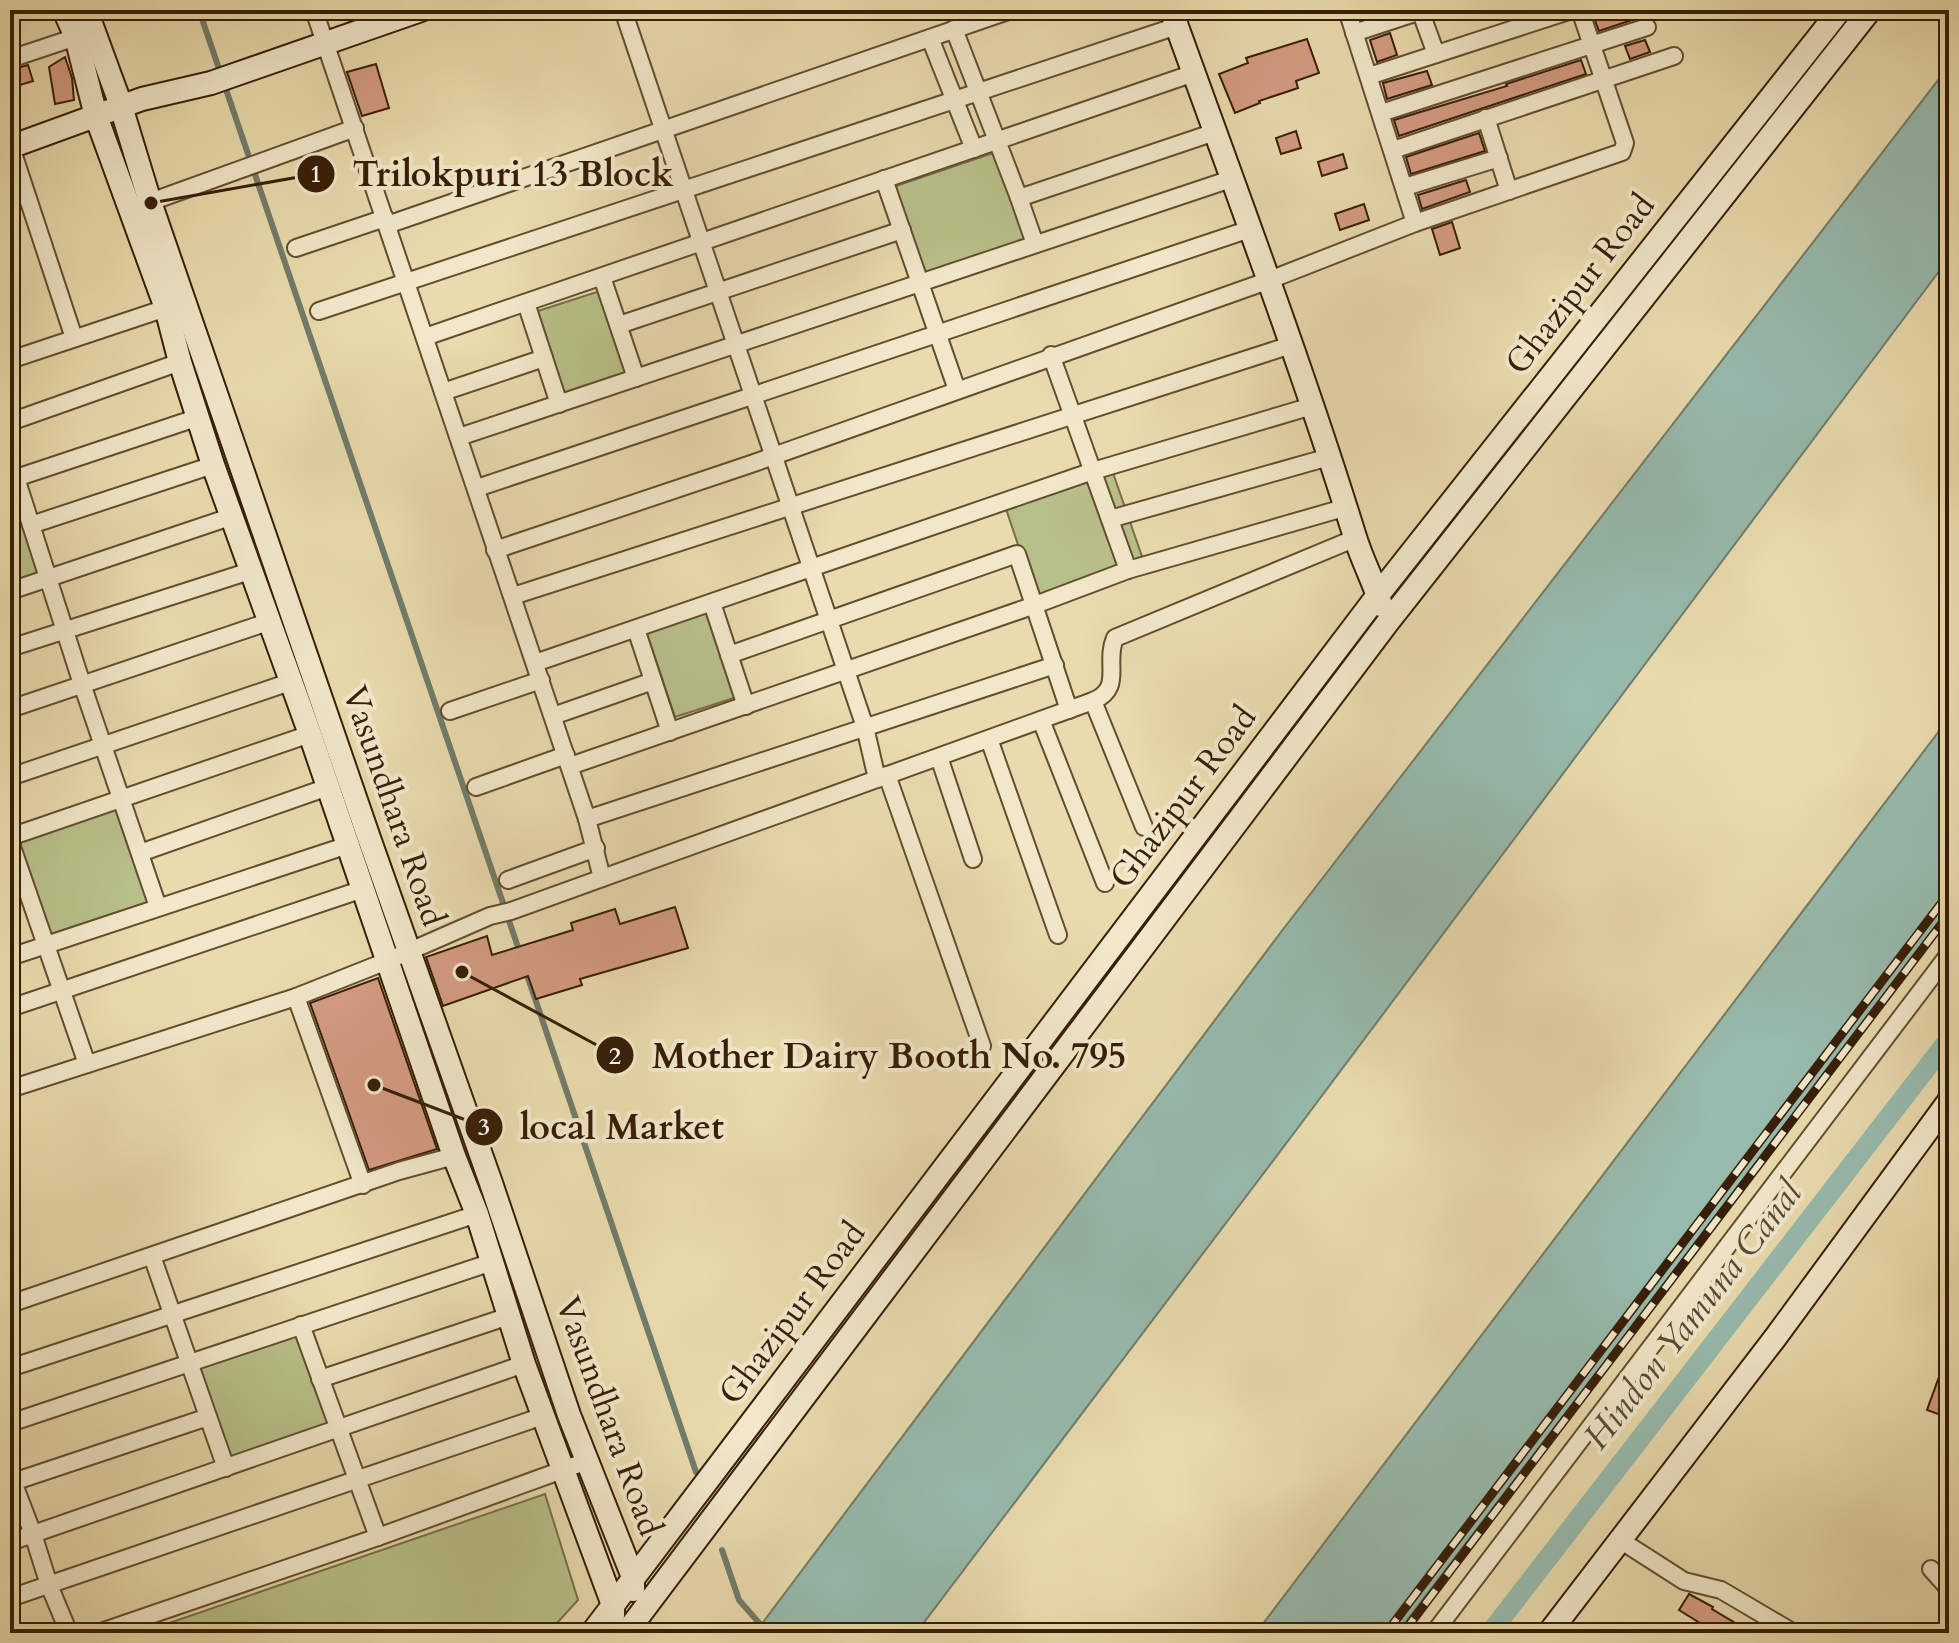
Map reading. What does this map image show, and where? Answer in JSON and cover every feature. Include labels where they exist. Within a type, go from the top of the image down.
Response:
[{"type":"street","name":"Vasundhara Road","points":[[64,10],[76,37],[96,116],[141,206],[491,1183],[569,1415],[633,1577],[630,1630]]},
{"type":"street","name":"Vasundhara Road","points":[[86,10],[121,107],[166,308],[213,465],[310,734],[454,1156],[477,1214],[524,1364],[613,1605]]},
{"type":"street","points":[[314,10],[568,761],[596,848],[602,878]]},
{"type":"street","points":[[74,338],[10,147],[142,99],[211,83],[421,10]]},
{"type":"street","points":[[623,10],[882,777],[982,1046]]},
{"type":"street","points":[[296,248],[386,222],[664,130],[1011,10]]},
{"type":"street","points":[[1347,10],[1415,223]]},
{"type":"street","points":[[1369,76],[1572,10]]},
{"type":"street","points":[[495,550],[1267,281],[1415,223],[1622,152],[1625,143],[1580,10]]},
{"type":"street","name":"Ghazipur Road","points":[[592,1633],[1378,595],[1840,10]]},
{"type":"street","name":"Ghazipur Road","points":[[630,1630],[1388,622],[1870,10]]},
{"type":"street","points":[[1354,33],[1420,11],[1436,54]]},
{"type":"street","points":[[319,311],[979,92],[1174,18],[1388,622]]},
{"type":"street","points":[[1381,113],[1647,27]]},
{"type":"street","points":[[954,29],[1035,244]]},
{"type":"street","points":[[10,59],[76,37]]},
{"type":"street","points":[[930,38],[974,149]]},
{"type":"street","points":[[1393,150],[1674,56]]},
{"type":"street","points":[[425,337],[1194,73]]},
{"type":"street","points":[[1486,118],[1509,191]]},
{"type":"street","points":[[141,206],[355,128]]},
{"type":"street","points":[[1019,198],[1215,132]]},
{"type":"street","points":[[1405,187],[1499,158]]},
{"type":"street","points":[[884,179],[957,390]]},
{"type":"street","points":[[459,437],[1231,179]]},
{"type":"street","points":[[477,488],[1250,229]]},
{"type":"street","points":[[619,325],[902,230]]},
{"type":"street","points":[[602,277],[636,378]]},
{"type":"street","points":[[526,303],[559,404]]},
{"type":"street","points":[[10,360],[166,308]]},
{"type":"street","points":[[513,596],[1291,345]]},
{"type":"street","points":[[1051,355],[1128,570]]},
{"type":"street","points":[[443,392],[544,358]]},
{"type":"street","points":[[10,422],[180,362]]},
{"type":"street","points":[[535,663],[1093,471],[1312,406]]},
{"type":"street","points":[[158,907],[13,479],[199,417]]},
{"type":"street","points":[[1110,519],[1329,457]]},
{"type":"street","points":[[31,525],[213,465]]},
{"type":"street","points":[[476,787],[670,732],[1128,570],[1347,507]]},
{"type":"street","points":[[10,591],[233,516]]},
{"type":"street","points":[[10,1089],[296,997],[490,916],[1093,701],[1105,696],[1110,689],[1115,638],[1356,538]]},
{"type":"street","points":[[729,655],[1017,554],[1069,710]]},
{"type":"street","points":[[10,648],[250,571]]},
{"type":"street","points":[[712,603],[746,706]]},
{"type":"street","points":[[10,709],[268,622]]},
{"type":"street","points":[[636,629],[670,732]]},
{"type":"street","points":[[587,819],[1055,665]]},
{"type":"street","points":[[450,711],[541,680]]},
{"type":"street","points":[[553,716],[653,681]]},
{"type":"street","points":[[10,777],[290,682]]},
{"type":"street","points":[[1093,701],[1144,827]]},
{"type":"street","points":[[1041,720],[1105,883]]},
{"type":"street","points":[[87,1064],[10,839],[310,734]]},
{"type":"street","points":[[989,739],[1058,935]]},
{"type":"street","points":[[939,757],[973,859]]},
{"type":"street","points":[[140,853],[328,787]]},
{"type":"street","points":[[10,957],[348,845]]},
{"type":"street","points":[[508,880],[596,848]]},
{"type":"street","points":[[10,1008],[363,889]]},
{"type":"street","points":[[10,896],[27,890]]},
{"type":"street","points":[[1434,1633],[1949,954]]},
{"type":"street","points":[[296,997],[363,1185]]},
{"type":"street","points":[[1549,1633],[1775,1338],[1949,1101]]},
{"type":"street","points":[[10,1304],[399,1171],[454,1156]]},
{"type":"street","points":[[10,1368],[477,1214]]},
{"type":"street","points":[[152,1256],[226,1468]]},
{"type":"street","points":[[10,1423],[492,1262]]},
{"type":"street","points":[[320,1379],[509,1316]]},
{"type":"street","points":[[301,1325],[378,1537]]},
{"type":"street","points":[[10,1542],[524,1364]]},
{"type":"street","points":[[10,1598],[543,1416]]},
{"type":"street","points":[[69,1633],[11,1479],[208,1417]]},
{"type":"street","points":[[98,1633],[587,1461]]},
{"type":"street","points":[[1620,1540],[1684,1581],[1721,1590],[1794,1633]]},
{"type":"street","points":[[1931,1569],[1949,1589]]},
{"type":"street","points":[[613,1605],[630,1630]]},
{"type":"green space","points":[[999,151],[1033,246],[924,282],[893,187]]},
{"type":"green space","points":[[600,291],[628,377],[566,397],[538,311]]},
{"type":"green space","points":[[1112,470],[1145,565],[1037,601],[1005,506]]},
{"type":"green space","points":[[10,486],[45,580],[10,592]]},
{"type":"green space","points":[[708,611],[737,697],[675,717],[646,631]]},
{"type":"green space","points":[[120,805],[154,900],[45,936],[14,841]]},
{"type":"green space","points":[[302,1331],[335,1426],[226,1462],[195,1367]]},
{"type":"green space","points":[[545,1494],[578,1600],[548,1633],[140,1633]]},
{"type":"water","points":[[1949,66],[1949,258],[916,1633],[755,1633],[1281,932]]},
{"type":"water","points":[[1949,718],[1949,913],[1397,1633],[1256,1633]]},
{"type":"building","points":[[1620,10],[1636,10],[1638,18],[1599,31],[1594,18]]},
{"type":"building","points":[[1390,33],[1397,55],[1377,62],[1370,40]]},
{"type":"building","points":[[1307,39],[1319,73],[1296,81],[1298,88],[1235,113],[1219,74],[1248,63],[1246,58]]},
{"type":"building","points":[[1645,40],[1650,52],[1630,59],[1625,46]]},
{"type":"building","points":[[65,57],[72,78],[74,100],[55,104],[49,67]]},
{"type":"building","points":[[1581,60],[1586,74],[1399,136],[1394,120]]},
{"type":"building","points":[[376,64],[389,108],[362,116],[347,72]]},
{"type":"building","points":[[28,65],[33,81],[10,88],[10,70]]},
{"type":"building","points":[[1427,71],[1432,85],[1387,99],[1383,83]]},
{"type":"building","points":[[1296,131],[1301,148],[1281,154],[1276,138]]},
{"type":"building","points":[[1479,133],[1485,151],[1411,174],[1406,157]]},
{"type":"building","points":[[1343,154],[1347,168],[1322,176],[1318,162]]},
{"type":"building","points":[[1466,180],[1470,192],[1422,209],[1418,195]]},
{"type":"building","points":[[1364,204],[1369,220],[1340,230],[1335,214]]},
{"type":"building","points":[[1452,222],[1460,248],[1440,255],[1432,229]]},
{"type":"building","points":[[675,907],[688,948],[580,979],[582,985],[536,999],[528,976],[443,1006],[426,957],[487,936],[492,955],[573,930],[571,923],[615,909],[620,924]]},
{"type":"building","points":[[378,978],[437,1149],[369,1170],[310,1003]]},
{"type":"building","points":[[1949,1356],[1949,1418],[1927,1410]]},
{"type":"building","points":[[1689,1594],[1752,1633],[1716,1633],[1679,1610]]},
{"type":"waterway","points":[[199,10],[520,953]]},
{"type":"waterway","points":[[526,972],[696,1472]]},
{"type":"waterway","name":"Hindon Yamuna Canal","points":[[1490,1633],[1949,1039]]},
{"type":"waterway","points":[[722,1550],[739,1600],[768,1633]]},
{"type":"railway","points":[[1386,1633],[1949,893]]},
{"type":"railway","points":[[1403,1633],[1949,914]]},
{"type":"place","name":"Trilokpuri 13 Block","points":[[151,203]]},
{"type":"place","name":"Mother Dairy Booth No. 795","points":[[462,972]]},
{"type":"place","name":"local Market","points":[[374,1085]]}]
